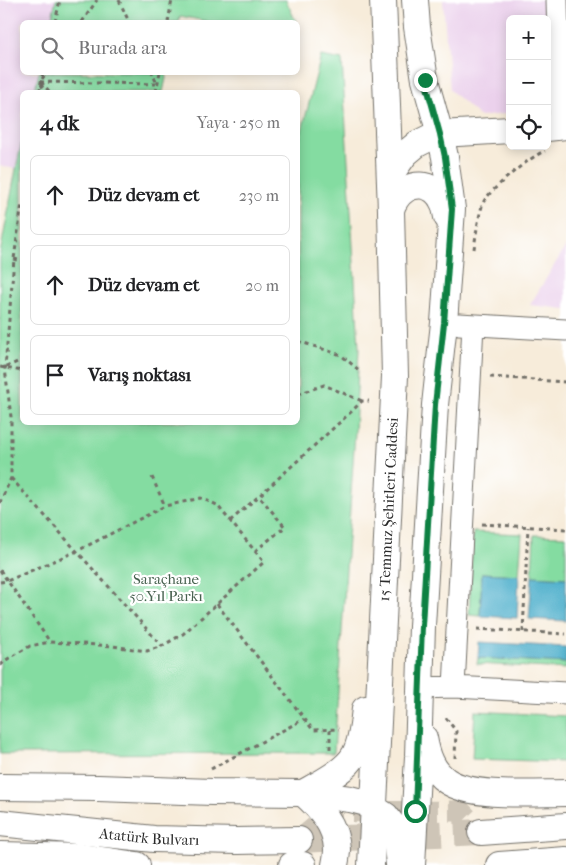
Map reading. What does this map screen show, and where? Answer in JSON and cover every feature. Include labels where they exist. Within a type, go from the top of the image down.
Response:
[{"type":"main road","name":"15 Temmuz Şehitleri Caddesi","points":[[371,865],[395,376],[383,0]]},
{"type":"main road","points":[[412,865],[422,626],[434,414],[444,323],[452,209],[445,157],[425,81],[415,0]]},
{"type":"main road","points":[[386,86],[398,96],[403,98],[412,97],[416,95],[425,81]]},
{"type":"main road","points":[[390,175],[405,154],[417,144],[440,134],[506,130]]},
{"type":"main road","points":[[391,210],[396,199],[403,191],[414,185],[424,185],[433,189],[442,200],[451,229]]},
{"type":"main road","points":[[303,793],[346,766],[355,755],[359,744],[367,700],[381,661]]},
{"type":"main road","points":[[419,717],[428,756],[436,770],[457,787],[473,791],[512,794],[566,793]]},
{"type":"main road","points":[[0,787],[303,793],[350,799],[366,803],[386,816],[396,835],[399,865]]},
{"type":"main road","points":[[303,793],[328,819],[337,848],[335,865]]},
{"type":"main road","name":"Atatürk Bulvarı","points":[[0,823],[154,840],[299,840]]},
{"type":"main road","points":[[481,832],[566,826]]},
{"type":"main road","points":[[0,840],[82,844],[154,840]]},
{"type":"main road","name":"Atatürk Bulvarı","points":[[0,855],[81,857],[137,865]]},
{"type":"main road","points":[[499,865],[566,860]]},
{"type":"main road","points":[[292,865],[303,865]]},
{"type":"street","points":[[557,0],[558,127]]},
{"type":"street","points":[[444,323],[566,330]]},
{"type":"street","points":[[454,687],[473,325]]},
{"type":"street","points":[[420,688],[454,687],[566,693]]},
{"type":"path","points":[[55,20],[60,0]]},
{"type":"path","points":[[83,20],[97,0]]},
{"type":"path","points":[[119,0],[129,20]]},
{"type":"path","points":[[168,20],[172,0]]},
{"type":"path","points":[[39,90],[42,75]]},
{"type":"path","points":[[40,82],[45,75]]},
{"type":"path","points":[[154,75],[158,84]]},
{"type":"path","points":[[156,90],[160,75]]},
{"type":"path","points":[[40,82],[158,84]]},
{"type":"path","points":[[40,82],[44,90]]},
{"type":"path","points":[[40,82],[48,90]]},
{"type":"path","points":[[474,252],[484,201],[518,168],[540,153],[554,149],[554,136],[558,127]]},
{"type":"path","points":[[0,503],[11,478],[11,417],[5,368],[14,259],[20,217]]},
{"type":"path","points":[[14,259],[20,260]]},
{"type":"path","points":[[300,342],[341,355],[361,372]]},
{"type":"path","points":[[5,368],[20,361]]},
{"type":"path","points":[[0,367],[20,371]]},
{"type":"path","points":[[484,376],[566,382]]},
{"type":"path","points":[[300,393],[324,385],[362,401],[369,401]]},
{"type":"path","points":[[230,521],[362,401]]},
{"type":"path","points":[[152,477],[165,506]]},
{"type":"path","points":[[11,478],[162,646]]},
{"type":"path","points":[[255,552],[285,526],[259,496]]},
{"type":"path","points":[[0,582],[77,551],[165,506],[201,498],[217,505],[264,562],[183,634],[162,646],[148,651],[112,646],[50,642],[30,646],[6,660],[0,666]]},
{"type":"path","points":[[475,524],[566,530]]},
{"type":"path","points":[[523,632],[528,527]]},
{"type":"path","points":[[0,570],[50,642]]},
{"type":"path","points":[[217,604],[313,730],[345,729]]},
{"type":"path","points":[[456,628],[566,634]]},
{"type":"path","points":[[446,718],[456,731],[455,764]]},
{"type":"path","points":[[210,770],[304,719]]},
{"type":"path","points":[[330,730],[330,754]]},
{"type":"shaded area","points":[[0,0],[56,0],[51,20],[20,20],[20,75],[38,75],[35,90],[20,90],[20,150],[16,169],[0,166]]},
{"type":"shaded area","points":[[443,0],[566,0],[566,106],[551,108],[551,15],[506,15],[506,114],[480,117],[450,90]]},
{"type":"shaded area","points":[[566,246],[566,309],[530,305]]},
{"type":"green space","points":[[56,0],[286,0],[295,20],[200,20],[180,16],[179,20],[51,20]]},
{"type":"green space","name":"Saraçhane 50.Yıl Parkı","points":[[321,56],[342,60],[359,348],[334,753],[0,754],[0,254],[20,150],[20,425],[300,425],[300,138]]},
{"type":"green space","points":[[38,75],[167,75],[163,90],[34,90]]},
{"type":"green space","points":[[473,532],[522,534],[519,575],[482,573],[480,616],[469,615]]},
{"type":"green space","points":[[534,535],[566,536],[566,578],[532,576]]},
{"type":"green space","points":[[478,658],[566,663],[566,669],[477,664]]},
{"type":"green space","points":[[475,711],[566,716],[566,762],[472,759]]},
{"type":"water","points":[[482,573],[519,575],[517,618],[480,616]]},
{"type":"water","points":[[532,576],[566,578],[566,621],[529,619]]},
{"type":"water","points":[[479,642],[566,647],[566,663],[478,658]]},
{"type":"tunnel","points":[[299,840],[333,812],[461,811],[481,832]]},
{"type":"tunnel","points":[[299,840],[481,832]]},
{"type":"route","points":[[415,811],[422,626],[435,405],[444,323],[452,209],[445,157],[425,80]]}]
